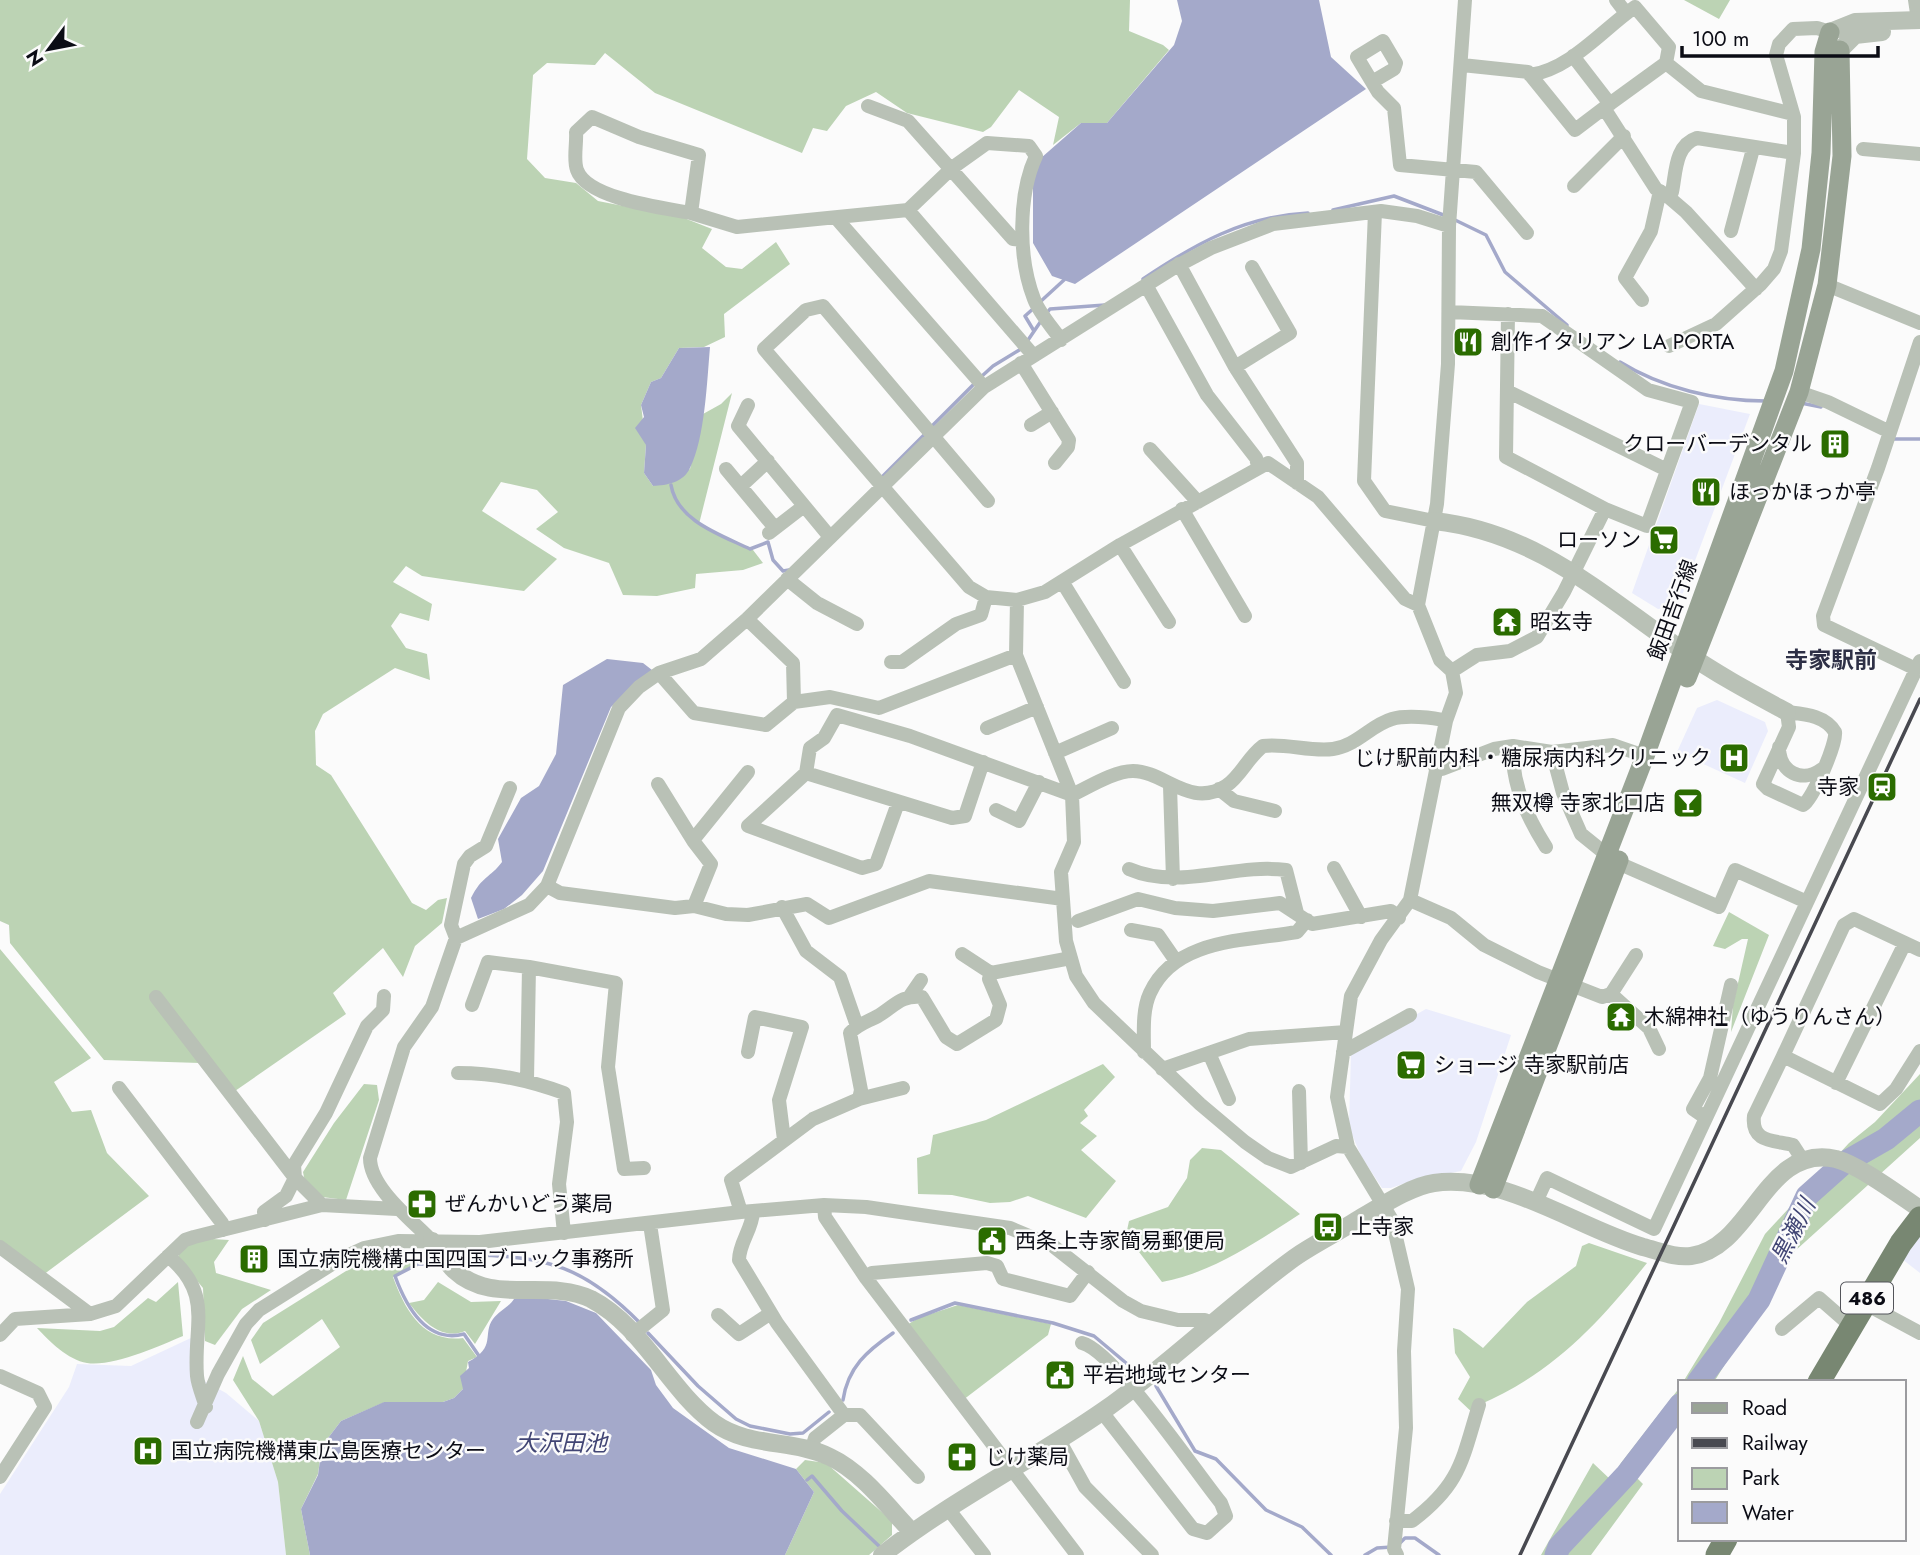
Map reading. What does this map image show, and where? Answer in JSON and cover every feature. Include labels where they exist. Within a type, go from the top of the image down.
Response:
[{"type":"highway","name":"486","points":[[1820,1380],[1864,1303],[1920,1218]]},
{"type":"main road","name":"飯田吉行線","points":[[1486,1187],[1613,859],[1688,654],[1784,371],[1801,306],[1811,248],[1821,153],[1824,52],[1833,29]]},
{"type":"main road","name":"飯田吉行線","points":[[1613,859],[1645,756],[1799,392],[1827,285],[1842,156],[1840,50]]},
{"type":"street","points":[[1395,1549],[1406,1428],[1404,1351],[1408,1289],[1392,1220],[1384,1204],[1359,1170],[1348,1147],[1337,1097],[1350,996],[1381,940],[1410,900],[1446,721],[1456,693],[1452,671],[1440,660],[1418,604],[1434,521],[1448,364],[1449,226],[1465,0]]},
{"type":"street","points":[[1616,0],[1626,13]]},
{"type":"street","points":[[1915,0],[1919,24]]},
{"type":"street","points":[[1462,65],[1530,75],[1546,73],[1573,56],[1635,7],[1669,47],[1665,63],[1575,130],[1530,75]]},
{"type":"street","points":[[1669,346],[1707,330],[1756,289],[1774,269],[1782,251],[1794,153],[1793,114],[1776,55],[1779,44],[1793,29],[1833,29],[1855,22],[1919,24]]},
{"type":"street","points":[[1833,29],[1840,50],[1855,35],[1919,24]]},
{"type":"street","points":[[1573,56],[1662,193],[1686,212],[1756,289]]},
{"type":"street","points":[[1665,63],[1701,91],[1793,114]]},
{"type":"street","points":[[1372,82],[1394,108],[1400,165],[1476,172],[1527,233]]},
{"type":"street","points":[[868,106],[908,121],[1013,239],[1022,240]]},
{"type":"street","points":[[691,213],[699,155],[639,137],[592,117],[576,132],[576,170],[598,189],[628,201],[691,213],[737,227],[908,210],[952,169],[987,144],[1030,146],[1036,156],[1026,177],[1022,240],[1034,300],[1061,340]]},
{"type":"street","points":[[1574,186],[1623,136]]},
{"type":"street","points":[[1662,193],[1672,192],[1681,150],[1687,141],[1697,138],[1753,149],[1794,153]]},
{"type":"street","points":[[1731,231],[1753,149]]},
{"type":"street","points":[[1863,149],[1920,154]]},
{"type":"street","points":[[1642,300],[1625,278],[1651,231],[1662,193]]},
{"type":"street","points":[[908,210],[1019,338],[1052,412],[1069,440],[1068,447],[1055,463]]},
{"type":"street","points":[[1375,212],[1364,481],[1385,511],[1476,528],[1508,537],[1537,550],[1688,654],[1787,712],[1810,715],[1832,727],[1836,737],[1805,804],[1798,804],[1768,789],[1763,781],[1790,724],[1787,712]]},
{"type":"street","points":[[456,938],[529,905],[547,886],[620,708],[639,687],[659,673],[701,659],[747,619],[879,481],[932,436],[984,386],[1179,264],[1210,248],[1273,225],[1375,212],[1417,216],[1449,226]]},
{"type":"street","points":[[836,218],[984,386]]},
{"type":"street","points":[[1179,264],[1235,367],[1297,463],[1297,483]]},
{"type":"street","points":[[1235,367],[1290,334],[1252,267]]},
{"type":"street","points":[[1146,285],[1207,395],[1256,458],[1258,466]]},
{"type":"street","points":[[1827,285],[1920,323]]},
{"type":"street","points":[[988,501],[823,306],[806,310],[765,349],[969,587],[986,597],[1017,600],[1063,583],[1120,545],[1258,466],[1268,463],[1318,497],[1405,599],[1418,604]]},
{"type":"street","points":[[1448,312],[1508,314],[1542,316],[1648,390],[1692,402],[1647,526],[1605,509],[1506,457],[1508,314]]},
{"type":"street","points":[[1536,1202],[1547,1178],[1654,1229],[1918,665],[1824,625],[1822,616],[1920,342]]},
{"type":"street","points":[[1507,391],[1667,470]]},
{"type":"street","points":[[1799,392],[1838,406],[1890,432]]},
{"type":"street","points":[[748,405],[738,426],[827,533]]},
{"type":"street","points":[[1031,425],[1052,412]]},
{"type":"street","points":[[1150,449],[1198,502]]},
{"type":"street","points":[[742,485],[768,461]]},
{"type":"street","points":[[726,469],[742,485],[772,531],[804,506]]},
{"type":"street","points":[[1182,509],[1245,616]]},
{"type":"street","points":[[1452,671],[1477,655],[1510,651],[1537,637],[1574,573],[1605,509]]},
{"type":"street","points":[[1120,545],[1169,622]]},
{"type":"street","points":[[787,579],[817,603],[857,624]]},
{"type":"street","points":[[1063,583],[1124,682]]},
{"type":"street","points":[[891,662],[902,662],[956,624],[981,615],[986,597]]},
{"type":"street","points":[[1017,600],[1016,655],[1072,795],[1074,842],[1061,872],[1066,941],[1076,976],[1094,1003],[1144,1052],[1218,1120],[1268,1158],[1291,1167],[1336,1146],[1348,1147]]},
{"type":"street","points":[[747,619],[793,663],[794,702]]},
{"type":"street","points":[[659,673],[694,713],[766,725],[794,702],[830,697],[879,708],[1000,658],[1016,655]]},
{"type":"street","points":[[987,728],[1037,707]]},
{"type":"street","points":[[898,803],[876,864],[862,868],[748,826],[806,773],[810,748],[824,738],[837,715],[910,736],[1072,795],[1128,771],[1139,771],[1170,786],[1198,793],[1219,789],[1233,779],[1263,746],[1276,744],[1331,749],[1344,746],[1392,719],[1446,721]]},
{"type":"street","points":[[1055,753],[1112,728]]},
{"type":"street","points":[[1436,768],[1442,769],[1493,749],[1513,746],[1552,752],[1613,745],[1645,756]]},
{"type":"street","points":[[1513,746],[1512,762],[1526,814],[1546,847]]},
{"type":"street","points":[[1779,747],[1782,764],[1790,772],[1807,776],[1822,769]]},
{"type":"street","points":[[1552,752],[1563,793],[1581,834],[1613,859],[1719,907],[1735,870],[1807,902]]},
{"type":"street","points":[[806,773],[951,818],[965,816],[983,762]]},
{"type":"street","points":[[693,840],[748,772]]},
{"type":"street","points":[[1054,788],[1064,774]]},
{"type":"street","points":[[996,810],[1019,821],[1039,782]]},
{"type":"street","points":[[658,784],[693,840],[712,863],[694,906]]},
{"type":"street","points":[[1170,786],[1173,879]]},
{"type":"street","points":[[510,788],[486,846],[470,856],[464,864],[451,925],[456,938],[432,1007],[404,1046],[374,1139],[370,1167],[397,1209],[432,1241],[455,1271],[469,1280],[502,1291],[543,1288],[577,1293],[608,1310],[714,1423],[747,1439],[811,1451],[844,1464],[912,1532]]},
{"type":"street","points":[[1219,789],[1234,801],[1275,811]]},
{"type":"street","points":[[1129,869],[1148,878],[1173,879],[1265,867],[1286,870],[1302,916],[1297,932],[1209,945],[1176,961],[1151,992],[1146,1008],[1144,1052]]},
{"type":"street","points":[[1334,868],[1361,917]]},
{"type":"street","points":[[547,886],[560,893],[675,908],[694,906],[748,915],[807,904],[829,918],[929,881],[1063,900]]},
{"type":"street","points":[[1078,920],[1138,899],[1175,908],[1213,911],[1280,903],[1312,923],[1331,923],[1391,911],[1399,918]]},
{"type":"street","points":[[1410,900],[1451,918],[1484,944],[1538,972],[1607,996],[1649,1028],[1659,1049]]},
{"type":"street","points":[[782,907],[806,951],[840,977],[857,1026]]},
{"type":"street","points":[[1804,1162],[1793,1145],[1767,1142],[1758,1135],[1754,1116],[1844,925],[1854,919],[1920,950]]},
{"type":"street","points":[[1131,930],[1158,935],[1176,961]]},
{"type":"street","points":[[1836,1083],[1905,943]]},
{"type":"street","points":[[962,954],[991,972],[1072,958]]},
{"type":"street","points":[[1607,996],[1636,955]]},
{"type":"street","points":[[472,1004],[488,961],[616,983],[608,1067],[612,1105],[624,1169],[644,1168]]},
{"type":"street","points":[[527,1080],[529,967]]},
{"type":"street","points":[[859,1099],[861,1090],[850,1034],[857,1026],[880,1015],[896,1001],[910,996],[922,997],[946,1037],[957,1044],[996,1020],[1000,1005],[989,979],[991,972]]},
{"type":"street","points":[[910,996],[921,980]]},
{"type":"street","points":[[1706,1118],[1693,1109],[1710,1077],[1731,985]]},
{"type":"street","points":[[265,1220],[264,1212],[286,1196],[295,1178],[293,1165],[326,1113],[367,1026],[383,1010],[384,996]]},
{"type":"street","points":[[156,997],[295,1178],[322,1205]]},
{"type":"street","points":[[748,1052],[755,1011],[802,1027],[779,1100],[784,1140]]},
{"type":"street","points":[[1343,1052],[1410,1015]]},
{"type":"street","points":[[1162,1069],[1249,1039],[1346,1032]]},
{"type":"street","points":[[1783,1056],[1880,1104],[1896,1089],[1920,1051]]},
{"type":"street","points":[[1209,1053],[1229,1099]]},
{"type":"street","points":[[458,1073],[488,1073],[527,1080],[564,1093],[568,1122],[559,1184],[564,1233]]},
{"type":"street","points":[[119,1088],[222,1223],[223,1230]]},
{"type":"street","points":[[844,1415],[771,1312],[739,1260],[739,1252],[752,1222],[731,1180],[813,1119],[859,1099],[903,1088]]},
{"type":"street","points":[[1299,1091],[1301,1163]]},
{"type":"street","points":[[883,1555],[912,1532],[1011,1472],[1102,1412],[1295,1257],[1384,1204],[1433,1183],[1486,1187],[1536,1202],[1592,1229],[1680,1257],[1701,1255],[1728,1241],[1778,1175],[1804,1162],[1836,1159],[1879,1182],[1920,1209]]},
{"type":"street","points":[[0,1335],[15,1319],[90,1314],[116,1306],[186,1240],[322,1205],[397,1209]]},
{"type":"street","points":[[824,1205],[825,1217],[866,1278],[1011,1472],[1077,1555]]},
{"type":"street","points":[[197,1422],[206,1407],[218,1374],[246,1324],[259,1310],[341,1258],[364,1248],[398,1241],[480,1242],[824,1205],[866,1207],[1010,1228],[1054,1246],[1123,1301],[1141,1311],[1178,1320],[1205,1320],[1211,1325]]},
{"type":"street","points":[[632,1335],[663,1310],[650,1224]]},
{"type":"street","points":[[0,1247],[90,1314]]},
{"type":"street","points":[[168,1256],[182,1268],[199,1300],[197,1377],[206,1407]]},
{"type":"street","points":[[866,1278],[872,1273],[987,1262],[996,1266],[1003,1279],[1070,1296],[1088,1272]]},
{"type":"street","points":[[1782,1329],[1819,1298],[1851,1326]]},
{"type":"street","points":[[1864,1303],[1920,1333]]},
{"type":"street","points":[[718,1315],[739,1334],[771,1312]]},
{"type":"street","points":[[1082,1343],[1092,1345],[1134,1388],[1221,1503],[1226,1516],[1207,1533],[1192,1529],[1102,1412]]},
{"type":"street","points":[[0,1376],[38,1393],[45,1407],[0,1477]]},
{"type":"street","points":[[1396,1521],[1412,1521],[1452,1483],[1459,1472],[1479,1405]]},
{"type":"street","points":[[811,1451],[815,1438],[844,1415],[860,1416],[918,1477]]},
{"type":"street","points":[[1059,1440],[1085,1487],[1152,1555]]},
{"type":"street","points":[[949,1510],[984,1555]]},
{"type":"shaded area","points":[[1699,404],[1750,414],[1681,598],[1675,606],[1658,609],[1632,593]]},
{"type":"shaded area","points":[[1717,700],[1765,722],[1768,731],[1745,783],[1677,752],[1697,708]]},
{"type":"shaded area","points":[[1426,1009],[1511,1035],[1476,1142],[1461,1171],[1382,1188],[1361,1156],[1349,1127],[1351,1051]]},
{"type":"shaded area","points":[[1920,1230],[1920,1273],[1902,1259]]},
{"type":"shaded area","name":"国立病院機構東広島医療センター","points":[[193,1337],[193,1375],[226,1393],[259,1421],[278,1482],[286,1555],[0,1555],[0,1494],[69,1387],[77,1364],[131,1366]]},
{"type":"green space","points":[[0,0],[1130,0],[1129,31],[1169,50],[1107,123],[1081,123],[1053,145],[1059,117],[1019,90],[991,127],[983,132],[907,113],[876,92],[846,106],[827,131],[813,128],[802,153],[655,93],[605,53],[595,65],[547,63],[533,75],[527,159],[545,178],[576,183],[598,201],[684,218],[712,229],[702,248],[726,267],[742,269],[776,242],[790,264],[724,314],[725,337],[704,347],[679,348],[661,378],[651,382],[641,405],[646,445],[644,473],[653,486],[690,469],[703,414],[721,404],[732,393],[699,524],[753,550],[763,563],[743,570],[696,574],[695,588],[657,596],[623,595],[609,563],[564,548],[536,529],[558,512],[537,490],[501,482],[482,511],[557,559],[524,591],[422,576],[406,566],[393,582],[432,604],[429,621],[400,613],[391,626],[406,648],[427,654],[430,680],[395,668],[323,714],[315,731],[316,765],[331,775],[412,903],[426,910],[438,900],[447,898],[442,923],[415,946],[403,977],[383,948],[333,993],[346,1014],[235,1091],[200,1063],[104,1060],[10,943],[9,925],[0,921]]},
{"type":"green space","points":[[1684,0],[1730,0],[1719,19]]},
{"type":"green space","points":[[1729,912],[1769,935],[1731,1032],[1733,1005],[1748,939],[1742,939],[1725,949],[1713,946]]},
{"type":"green space","points":[[0,949],[91,1058],[54,1082],[72,1112],[91,1110],[107,1153],[149,1196],[43,1275],[0,1241]]},
{"type":"green space","points":[[1103,1064],[1115,1077],[1084,1110],[1088,1116],[1080,1123],[1097,1136],[1081,1150],[1116,1181],[1086,1218],[1028,1196],[1010,1202],[990,1203],[952,1195],[918,1194],[917,1158],[930,1154],[933,1135],[986,1120]]},
{"type":"green space","points":[[1920,1074],[1920,1138],[1795,1251],[1715,1380],[1684,1380],[1719,1323],[1765,1234],[1849,1143],[1875,1122]]},
{"type":"green space","points":[[364,1084],[377,1085],[379,1100],[346,1200],[322,1197],[305,1182],[303,1172],[334,1123]]},
{"type":"green space","points":[[1202,1148],[1221,1150],[1300,1214],[1217,1263],[1162,1282],[1126,1235],[1129,1221],[1168,1207],[1187,1178],[1190,1160]]},
{"type":"green space","points":[[212,1239],[229,1240],[214,1262],[216,1273],[271,1290],[242,1309],[215,1345],[205,1341],[203,1288],[179,1259],[179,1253],[189,1244]]},
{"type":"green space","points":[[1589,1243],[1647,1263],[1572,1345],[1530,1378],[1479,1405],[1476,1416],[1458,1399],[1470,1377],[1455,1353],[1453,1328],[1460,1330],[1483,1348],[1527,1302],[1576,1266],[1582,1246]]},
{"type":"green space","points":[[417,1257],[420,1261],[393,1277],[403,1301],[426,1330],[449,1338],[463,1338],[477,1357],[468,1361],[463,1389],[454,1398],[443,1402],[385,1402],[341,1421],[322,1446],[318,1474],[301,1509],[310,1555],[286,1555],[278,1482],[259,1421],[233,1380],[243,1356],[252,1379],[273,1396],[340,1347],[322,1319],[260,1364],[251,1340],[263,1323],[362,1261]]},
{"type":"green space","points":[[178,1282],[183,1336],[136,1355],[110,1362],[87,1363],[59,1349],[37,1328],[100,1331],[114,1327],[148,1298],[156,1302]]},
{"type":"green space","points":[[438,1282],[471,1302],[501,1301],[475,1344],[465,1331],[448,1333],[433,1327],[409,1303],[424,1300]]},
{"type":"green space","points":[[958,1305],[1051,1324],[1048,1335],[963,1400],[907,1325],[918,1318]]},
{"type":"green space","points":[[1678,1390],[1678,1424],[1636,1477],[1643,1484],[1591,1555],[1541,1555],[1593,1463],[1612,1481],[1621,1463]]},
{"type":"green space","points":[[805,1460],[826,1463],[892,1521],[892,1535],[869,1555],[785,1555],[814,1492],[796,1469]]},
{"type":"water","points":[[1177,0],[1319,0],[1331,57],[1366,89],[1075,284],[1052,276],[1033,243],[1033,178],[1041,158],[1081,123],[1107,123],[1174,45],[1182,21]]},
{"type":"water","points":[[710,347],[702,425],[695,456],[687,473],[679,480],[653,486],[644,473],[646,445],[635,428],[644,417],[641,405],[651,382],[661,378],[679,348]]},
{"type":"water","points":[[607,659],[643,663],[652,670],[611,707],[543,871],[522,895],[504,909],[478,919],[471,898],[479,885],[502,862],[498,839],[521,798],[539,786],[556,754],[563,685]]},
{"type":"water","name":"大沢田池","points":[[530,1297],[566,1301],[596,1313],[651,1370],[656,1385],[673,1408],[729,1448],[796,1469],[814,1492],[785,1555],[310,1555],[301,1509],[318,1475],[322,1446],[341,1421],[384,1402],[443,1402],[454,1398],[463,1389],[460,1376],[469,1368],[468,1362],[486,1346],[493,1319],[514,1299]]},
{"type":"waterway","points":[[1333,210],[1394,196],[1446,216]]},
{"type":"waterway","points":[[1143,279],[1182,254],[1221,234],[1263,220],[1308,213]]},
{"type":"waterway","points":[[1453,219],[1486,235],[1505,272],[1567,325]]},
{"type":"waterway","points":[[1040,302],[1064,280]]},
{"type":"waterway","points":[[1046,314],[1050,309],[1105,305]]},
{"type":"waterway","points":[[1034,308],[1025,316],[1034,331]]},
{"type":"waterway","points":[[1026,343],[1041,321]]},
{"type":"waterway","points":[[982,376],[1021,349]]},
{"type":"waterway","points":[[1620,362],[1671,386],[1709,396],[1765,401]]},
{"type":"waterway","points":[[930,428],[976,382]]},
{"type":"waterway","points":[[1801,403],[1821,407]]},
{"type":"waterway","points":[[881,478],[925,434]]},
{"type":"waterway","points":[[1891,439],[1920,439]]},
{"type":"waterway","points":[[671,485],[682,508],[702,525],[750,549],[768,542],[773,560],[783,571],[789,570]]},
{"type":"waterway","name":"黒瀬川","points":[[1699,1380],[1759,1300],[1807,1196],[1844,1163],[1886,1139],[1920,1111]]},
{"type":"waterway","points":[[471,1255],[522,1258],[563,1268],[601,1289],[640,1323]]},
{"type":"waterway","points":[[428,1264],[418,1264],[395,1276],[405,1299],[428,1328],[451,1336],[464,1334],[479,1356]]},
{"type":"waterway","points":[[911,1320],[955,1303],[1053,1323],[1094,1336],[1138,1373]]},
{"type":"waterway","points":[[648,1333],[698,1386],[736,1419],[750,1426],[790,1434],[803,1433],[829,1412]]},
{"type":"waterway","points":[[843,1400],[854,1369],[875,1346],[893,1333]]},
{"type":"waterway","points":[[1156,1386],[1195,1451],[1216,1459],[1266,1510],[1302,1527],[1331,1555]]},
{"type":"waterway","name":"黒瀬川","points":[[1556,1555],[1559,1547],[1627,1474],[1678,1408]]},
{"type":"waterway","points":[[807,1480],[812,1476],[842,1511],[880,1547]]},
{"type":"waterway","points":[[1399,1544],[1405,1538],[1415,1538],[1439,1555]]},
{"type":"waterway","points":[[1365,1555],[1377,1548],[1392,1547]]},
{"type":"railway","points":[[1520,1555],[1920,699]]},
{"type":"place","name":"創作イタリアン LA PORTA","points":[[1468,342]]},
{"type":"place","name":"クローバーデンタル","points":[[1835,444]]},
{"type":"place","name":"ほっかほっか亭","points":[[1706,492]]},
{"type":"place","name":"ローソン","points":[[1664,540]]},
{"type":"place","name":"昭玄寺","points":[[1507,622]]},
{"type":"place","name":"じけ駅前内科・糖尿病内科クリニック","points":[[1734,758]]},
{"type":"place","name":"寺家","points":[[1882,787]]},
{"type":"place","name":"無双樽 寺家北口店","points":[[1688,803]]},
{"type":"place","name":"木綿神社（ゆうりんさん）","points":[[1621,1017]]},
{"type":"place","name":"ショージ 寺家駅前店","points":[[1411,1065]]},
{"type":"place","name":"ぜんかいどう薬局","points":[[422,1204]]},
{"type":"place","name":"上寺家","points":[[1328,1227]]},
{"type":"place","name":"西条上寺家簡易郵便局","points":[[992,1241]]},
{"type":"place","name":"国立病院機構中国四国ブロック事務所","points":[[254,1259]]},
{"type":"place","name":"平岩地域センター","points":[[1060,1375]]},
{"type":"place","name":"国立病院機構東広島医療センター","points":[[148,1451]]},
{"type":"place","name":"じけ薬局","points":[[962,1457]]},
{"type":"district","name":"寺家駅前","points":[[1831,660]]}]
